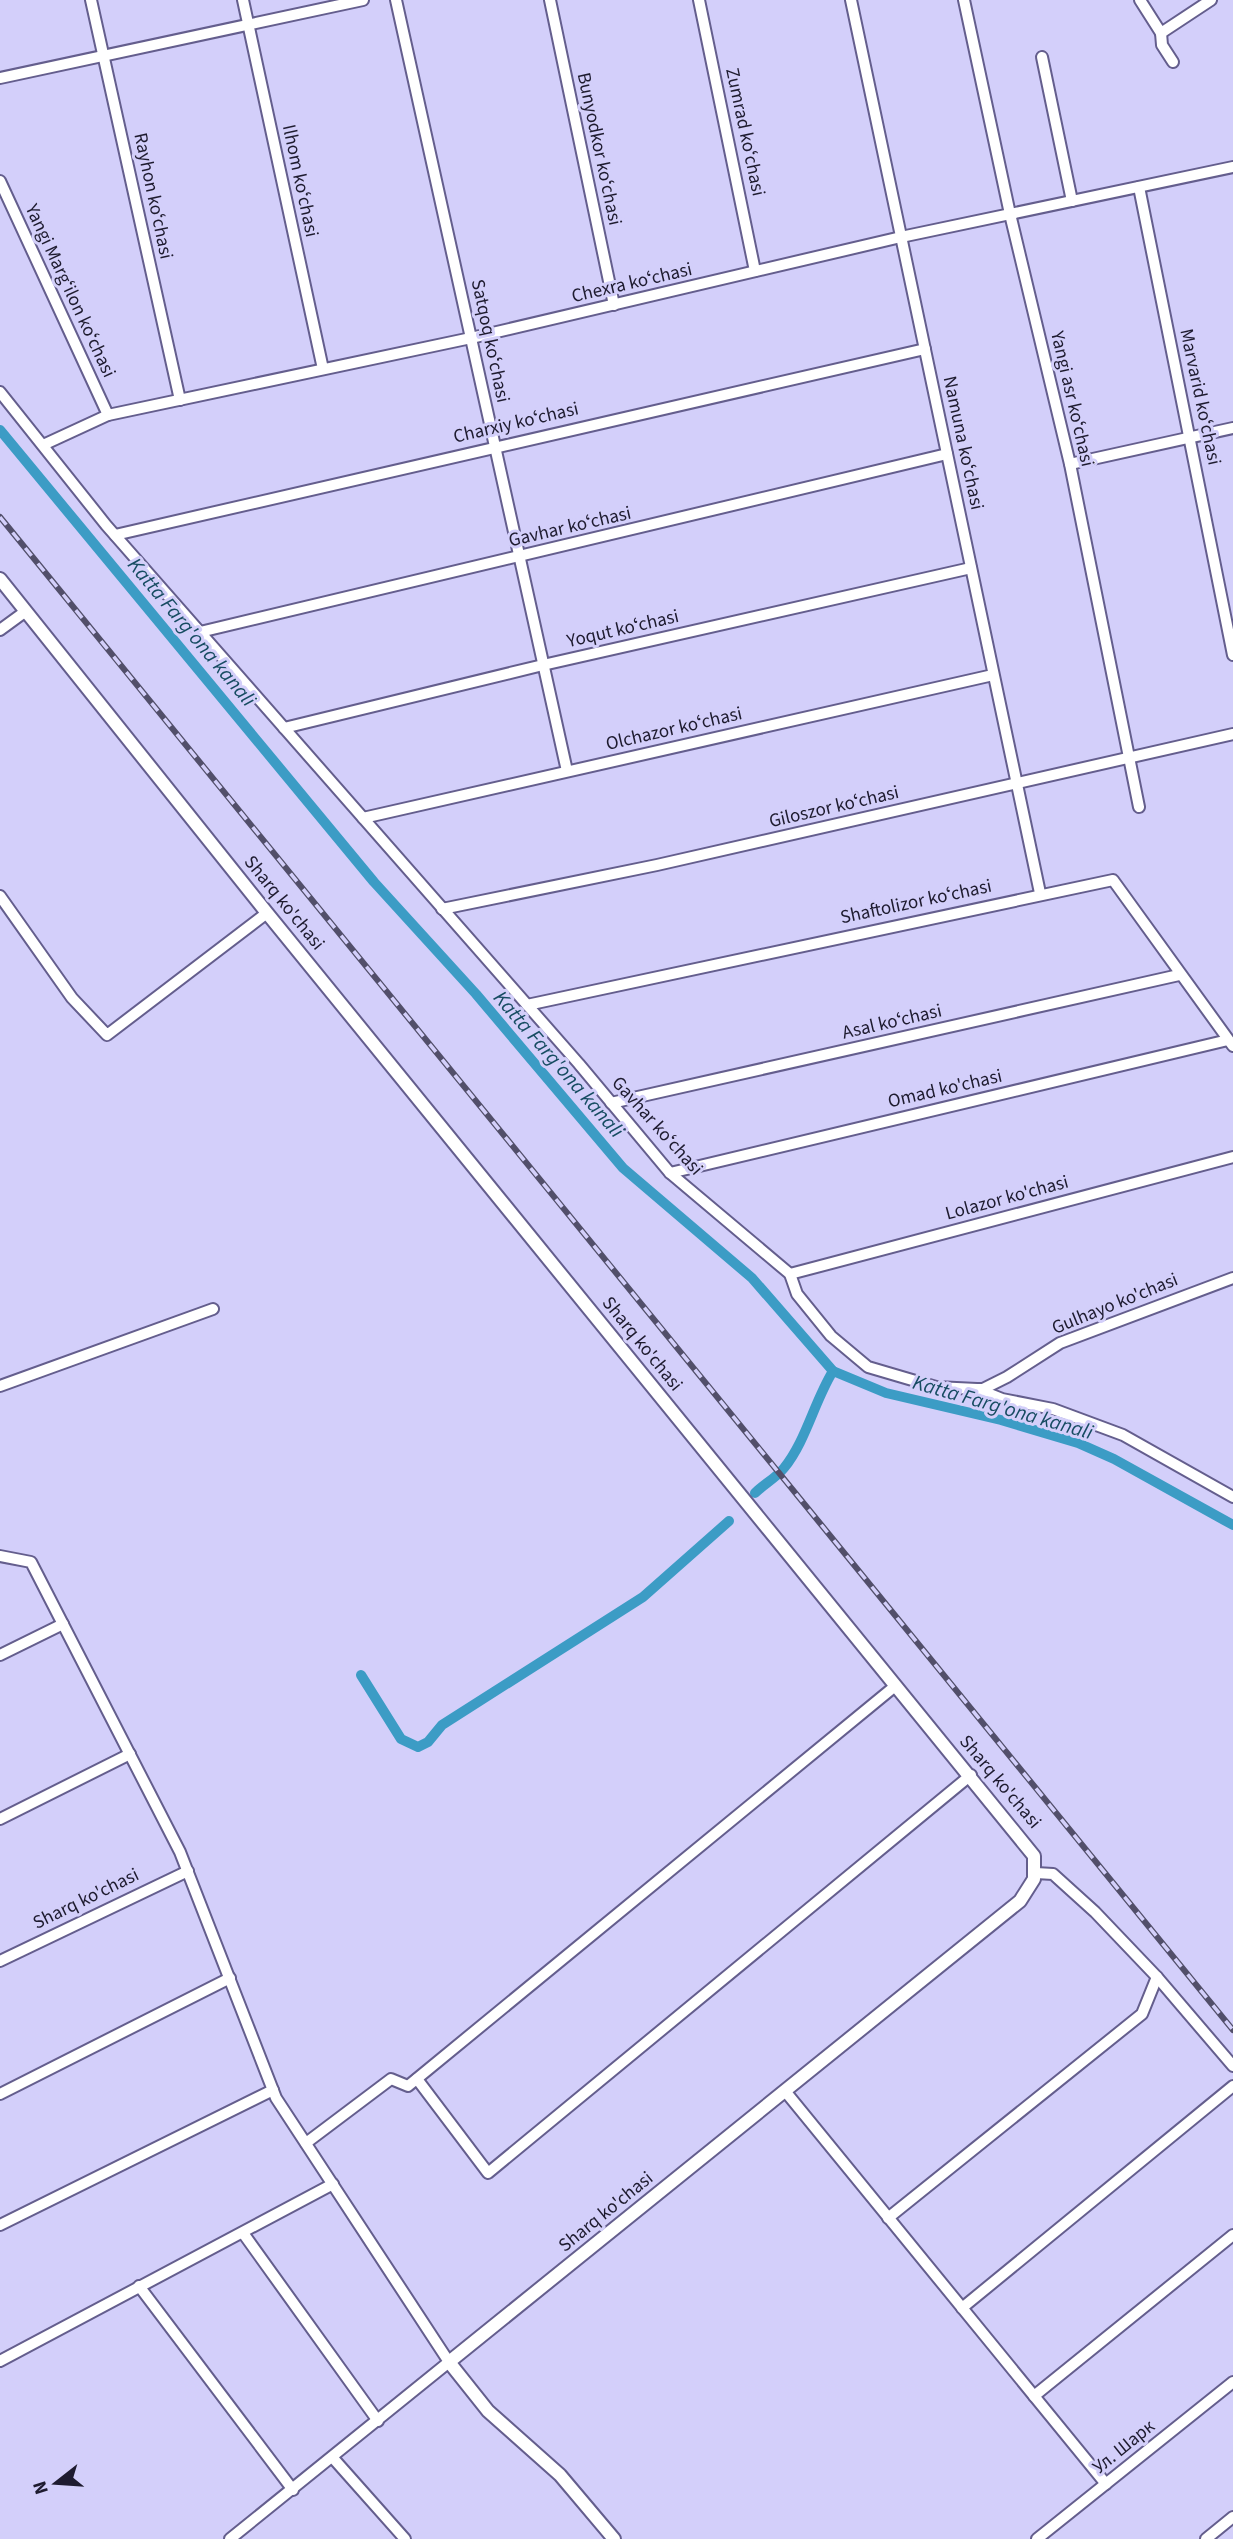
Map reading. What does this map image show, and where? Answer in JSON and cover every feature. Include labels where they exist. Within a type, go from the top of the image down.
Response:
[{"type":"main road","name":"Sharq ko'chasi","points":[[0,579],[267,913],[894,1687],[971,1775],[1034,1856],[1036,1873],[1020,1901],[449,2362]]},
{"type":"main road","points":[[449,2362],[488,2411],[560,2474],[614,2539]]},
{"type":"street","name":"Rayhon koʻchasi","points":[[91,0],[180,400]]},
{"type":"street","name":"Ilhom koʻchasi","points":[[243,0],[323,369]]},
{"type":"street","points":[[0,78],[363,0]]},
{"type":"street","name":"Satqoq koʻchasi","points":[[396,0],[567,771]]},
{"type":"street","name":"Bunyodkor koʻchasi","points":[[550,0],[614,305]]},
{"type":"street","name":"Zumrad koʻchasi","points":[[699,0],[755,271]]},
{"type":"street","name":"Namuna koʻchasi","points":[[851,0],[1040,893]]},
{"type":"street","name":"Yangi asr koʻchasi","points":[[964,0],[1010,214],[1070,464],[1139,807]]},
{"type":"street","points":[[1140,0],[1161,33],[1162,45],[1173,62]]},
{"type":"street","points":[[1161,33],[1211,0]]},
{"type":"street","points":[[1042,57],[1072,201]]},
{"type":"street","name":"Chexra koʻchasi","points":[[43,445],[108,415],[471,338],[901,237],[1233,167]]},
{"type":"street","name":"Yangi Margʻilon koʻchasi","points":[[0,181],[108,415]]},
{"type":"street","name":"Marvarid koʻchasi","points":[[1139,187],[1233,655]]},
{"type":"street","name":"Charxiy koʻchasi","points":[[115,535],[495,445],[925,349]]},
{"type":"street","name":"Gavhar koʻchasi","points":[[0,393],[115,535],[527,1005],[670,1173],[790,1273],[797,1294],[831,1336],[868,1367],[936,1387],[977,1389],[1002,1399],[1053,1409],[1123,1435],[1232,1494]]},
{"type":"street","points":[[1070,464],[1233,428]]},
{"type":"street","name":"Gavhar koʻchasi","points":[[200,632],[947,454]]},
{"type":"street","name":"Yoqut koʻchasi","points":[[284,728],[543,665],[971,568]]},
{"type":"street","points":[[0,630],[26,611]]},
{"type":"street","name":"Olchazor koʻchasi","points":[[363,818],[993,675]]},
{"type":"street","name":"Giloszor koʻchasi","points":[[442,909],[657,865],[1019,785],[1233,734]]},
{"type":"street","name":"Shaftolizor koʻchasi","points":[[527,1005],[1040,893],[1113,880],[1231,1043]]},
{"type":"street","points":[[0,896],[72,998],[107,1035],[267,913]]},
{"type":"street","name":"Asal koʻchasi","points":[[611,1103],[1180,975]]},
{"type":"street","name":"Omad ko'chasi","points":[[670,1173],[1231,1043]]},
{"type":"street","name":"Lolazor ko'chasi","points":[[790,1273],[1233,1157]]},
{"type":"street","name":"Gulhayo ko'chasi","points":[[977,1389],[983,1389],[1007,1377],[1060,1343],[1233,1278]]},
{"type":"street","points":[[0,1386],[212,1309]]},
{"type":"street","points":[[0,1556],[31,1562],[188,1871],[273,2090],[449,2362]]},
{"type":"street","points":[[0,1655],[63,1624]]},
{"type":"street","points":[[306,2143],[391,2079],[408,2087],[894,1687]]},
{"type":"street","points":[[0,1819],[130,1754]]},
{"type":"street","points":[[417,2079],[488,2173],[971,1775]]},
{"type":"street","name":"Sharq ko'chasi","points":[[0,1961],[188,1871]]},
{"type":"street","points":[[1036,1873],[1053,1874],[1095,1912],[1157,1977],[1233,2066]]},
{"type":"street","points":[[888,2218],[1142,2014],[1157,1977]]},
{"type":"street","points":[[0,2094],[230,1978]]},
{"type":"street","points":[[962,2308],[1233,2086]]},
{"type":"street","points":[[0,2225],[273,2090]]},
{"type":"street","points":[[785,2091],[1106,2484]]},
{"type":"street","points":[[0,2361],[333,2184]]},
{"type":"street","points":[[243,2234],[378,2421]]},
{"type":"street","points":[[1034,2396],[1233,2235]]},
{"type":"street","points":[[139,2286],[293,2490]]},
{"type":"street","name":"Sharq ko'chasi","points":[[230,2539],[449,2362]]},
{"type":"street","name":"Ул. Шарк","points":[[1037,2539],[1233,2382]]},
{"type":"street","points":[[333,2458],[405,2539]]},
{"type":"street","points":[[1206,2539],[1233,2517]]},
{"type":"street","points":[[240,2530],[248,2539]]},
{"type":"waterway","name":"Katta Farg'ona kanali","points":[[0,430],[374,882],[476,994],[623,1168],[752,1278],[833,1371],[886,1393],[1001,1420],[1078,1443],[1114,1459],[1233,1525]]},
{"type":"waterway","points":[[755,1493],[781,1472],[792,1457],[833,1371]]},
{"type":"waterway","points":[[361,1675],[401,1739],[418,1747],[428,1742],[442,1725],[643,1597],[729,1521]]},
{"type":"railway","points":[[0,517],[1233,2030]]}]
